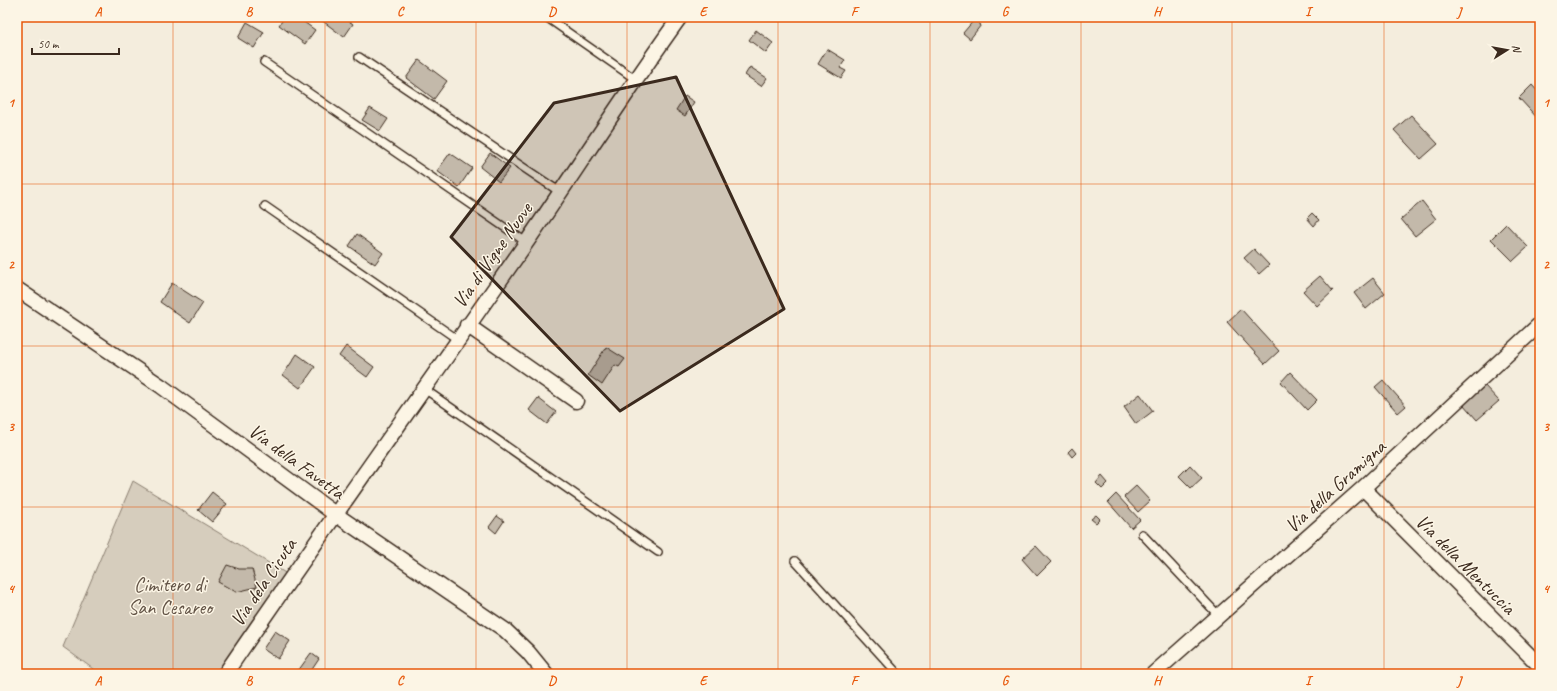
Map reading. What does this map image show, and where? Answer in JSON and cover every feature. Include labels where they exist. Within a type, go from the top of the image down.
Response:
[{"type":"street","name":"Via di Vigne Nuove","points":[[335,514],[526,242],[636,79],[680,17]]},
{"type":"street","name":"Via della Favetta","points":[[17,289],[161,386],[335,514],[504,630],[523,647],[546,674]]},
{"type":"street","name":"Via della Gramigna","points":[[1153,674],[1363,488],[1540,324]]},
{"type":"street","points":[[467,325],[576,401]]},
{"type":"street","name":"Via della Mentuccia","points":[[1363,488],[1540,666]]},
{"type":"street","name":"Via dela Cicuta","points":[[225,674],[335,514]]},
{"type":"lane","points":[[546,17],[636,79]]},
{"type":"lane","points":[[359,57],[560,192]]},
{"type":"lane","points":[[264,62],[526,242]]},
{"type":"lane","points":[[265,206],[457,339]]},
{"type":"lane","points":[[423,388],[658,552]]},
{"type":"lane","points":[[1142,534],[1219,616]]},
{"type":"lane","points":[[795,561],[898,674]]},
{"type":"highlighted area","points":[[676,77],[784,309],[620,411],[451,237],[554,103]]},
{"type":"green space","name":"Cimitero di San Cesareo","points":[[133,481],[287,574],[218,674],[100,674],[63,647]]},
{"type":"building","points":[[285,17],[297,17],[315,30],[305,44],[279,25]]},
{"type":"building","points":[[322,17],[343,17],[353,24],[344,37],[320,19]]},
{"type":"building","points":[[974,20],[981,25],[970,39],[963,33]]},
{"type":"building","points":[[247,22],[264,32],[254,48],[238,38]]},
{"type":"building","points":[[756,30],[773,43],[766,53],[749,40]]},
{"type":"building","points":[[827,49],[845,60],[840,68],[846,71],[841,78],[818,64]]},
{"type":"building","points":[[419,60],[447,81],[434,99],[406,78]]},
{"type":"building","points":[[750,67],[767,78],[761,86],[745,75]]},
{"type":"building","points":[[1532,85],[1540,94],[1540,121],[1519,98]]},
{"type":"building","points":[[685,96],[694,102],[685,116],[676,110]]},
{"type":"building","points":[[370,108],[388,119],[380,131],[362,120]]},
{"type":"building","points":[[1411,115],[1438,144],[1421,159],[1394,130]]},
{"type":"building","points":[[450,153],[472,168],[459,187],[437,171]]},
{"type":"building","points":[[490,153],[510,168],[499,182],[480,167]]},
{"type":"building","points":[[1422,201],[1436,219],[1415,236],[1401,219]]},
{"type":"building","points":[[1312,213],[1319,220],[1314,226],[1307,218]]},
{"type":"building","points":[[1506,224],[1528,247],[1513,261],[1491,239]]},
{"type":"building","points":[[357,234],[383,253],[375,264],[349,246]]},
{"type":"building","points":[[1254,249],[1269,265],[1259,274],[1244,258]]},
{"type":"building","points":[[1320,276],[1333,291],[1317,306],[1303,291]]},
{"type":"building","points":[[1373,278],[1385,293],[1366,309],[1354,293]]},
{"type":"building","points":[[172,283],[203,303],[190,323],[160,302]]},
{"type":"building","points":[[1241,309],[1279,351],[1265,364],[1227,322]]},
{"type":"building","points":[[346,346],[374,367],[367,377],[339,356]]},
{"type":"building","points":[[606,347],[625,359],[619,367],[615,365],[602,385],[588,375]]},
{"type":"building","points":[[297,354],[315,367],[300,388],[283,375]]},
{"type":"building","points":[[1290,372],[1317,400],[1307,410],[1281,382]]},
{"type":"building","points":[[1383,380],[1406,406],[1398,413],[1375,387]]},
{"type":"building","points":[[1484,385],[1499,401],[1477,420],[1463,404]]},
{"type":"building","points":[[1140,394],[1153,411],[1136,424],[1124,407]]},
{"type":"building","points":[[538,398],[556,412],[547,424],[529,410]]},
{"type":"building","points":[[1072,448],[1076,453],[1072,457],[1068,452]]},
{"type":"building","points":[[1190,465],[1202,478],[1191,488],[1179,476]]},
{"type":"building","points":[[1102,476],[1108,483],[1102,489],[1096,483]]},
{"type":"building","points":[[1136,486],[1150,501],[1138,512],[1124,497]]},
{"type":"building","points":[[212,492],[227,504],[212,522],[198,510]]},
{"type":"building","points":[[1116,494],[1140,520],[1131,528],[1108,502]]},
{"type":"building","points":[[1096,515],[1100,519],[1096,523],[1091,519]]},
{"type":"building","points":[[497,516],[504,521],[496,533],[489,527]]},
{"type":"building","points":[[1036,546],[1051,562],[1037,576],[1022,559]]},
{"type":"building","points":[[227,565],[239,569],[252,569],[257,587],[236,592],[218,582]]},
{"type":"building","points":[[275,631],[290,641],[278,659],[263,649]]},
{"type":"building","points":[[311,653],[319,659],[309,674],[302,674],[298,671]]}]
